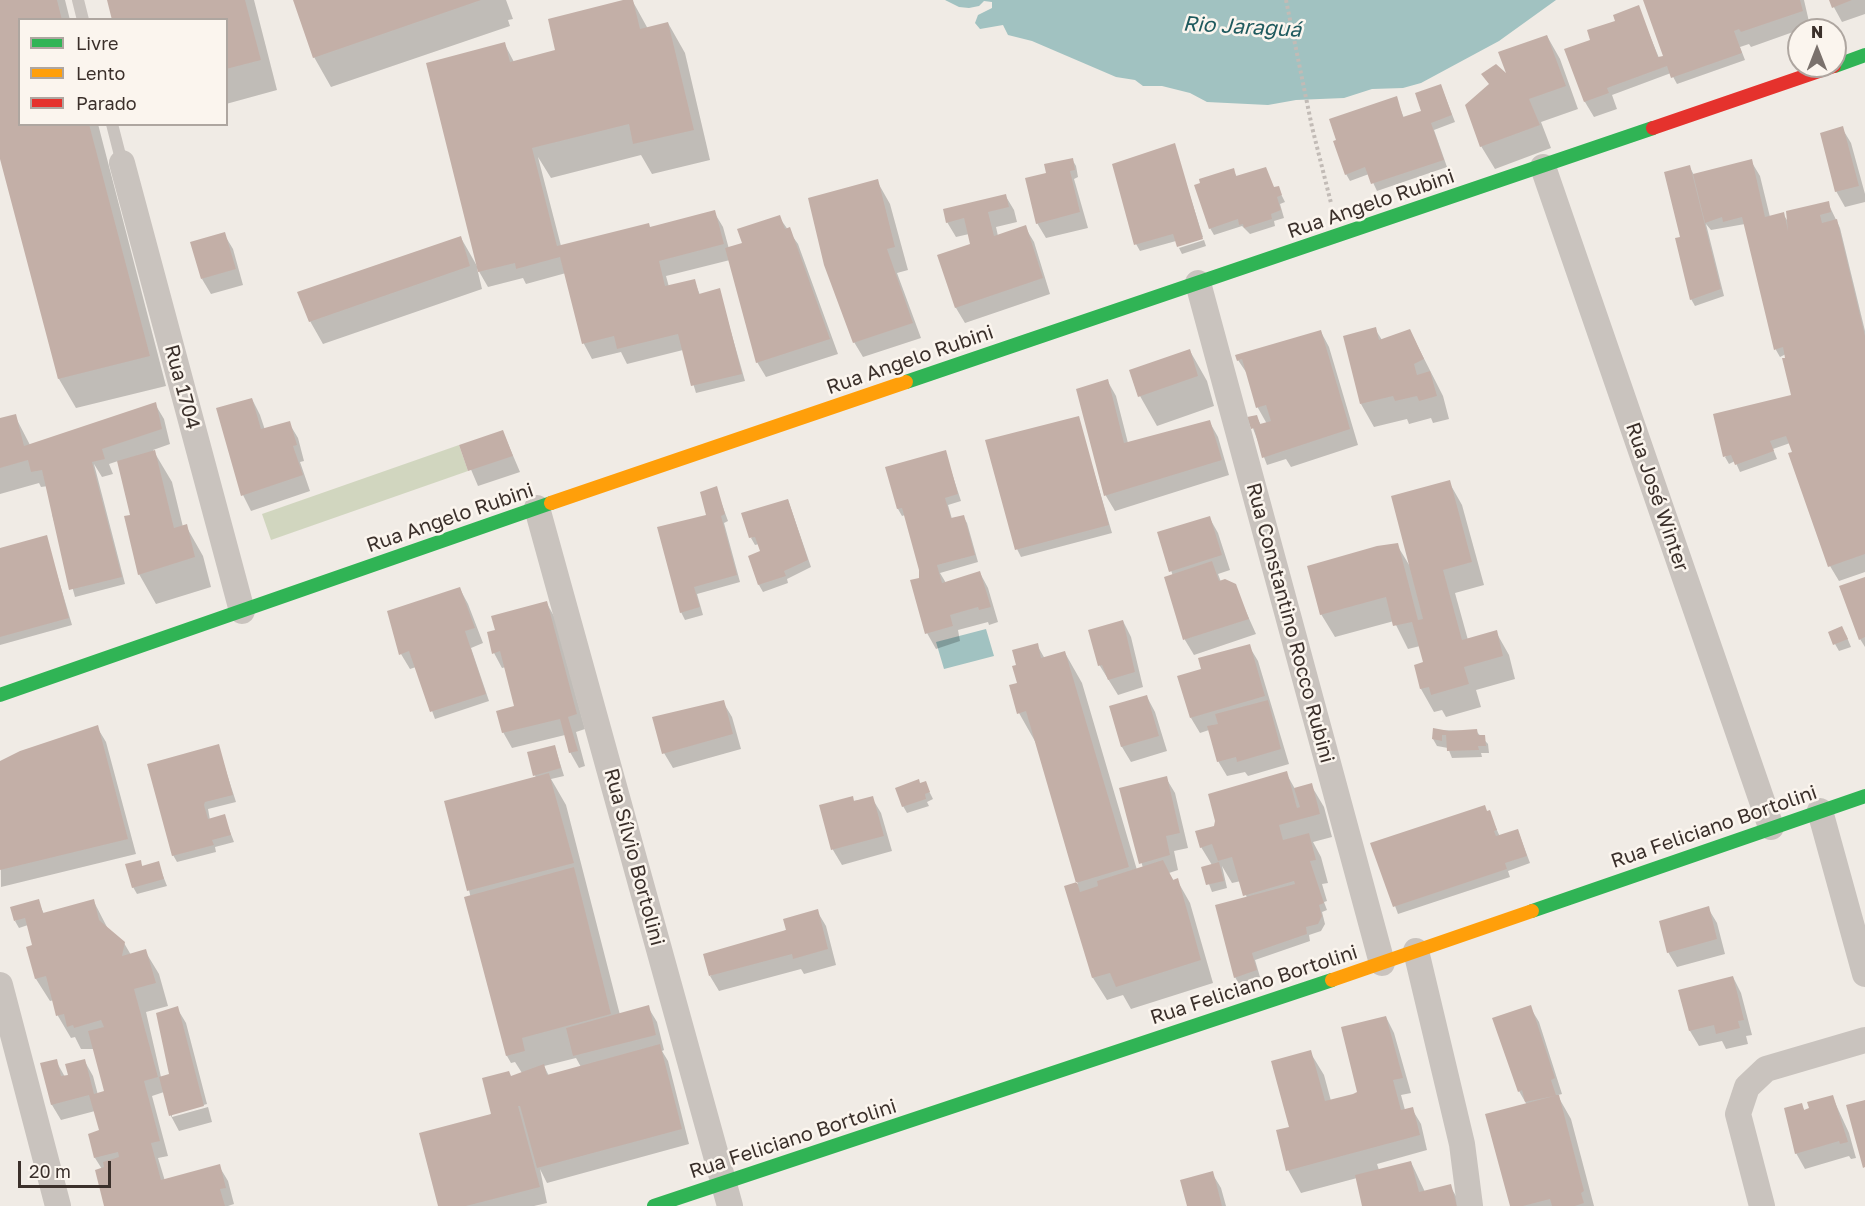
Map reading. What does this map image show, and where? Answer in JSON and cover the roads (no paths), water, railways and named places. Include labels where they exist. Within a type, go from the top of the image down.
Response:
[{"type":"main road","name":"Rua Angelo Rubini","points":[[1847,61],[1865,55]]},
{"type":"main road","name":"Rua Angelo Rubini","points":[[0,695],[537,508],[1799,78]]},
{"type":"main road","name":"Rua Feliciano Bortolini","points":[[654,1206],[727,1194],[1416,951],[1865,796]]},
{"type":"street","name":"Rua 1704","points":[[122,163],[242,611]]},
{"type":"street","name":"Rua José Winter","points":[[1543,167],[1771,827]]},
{"type":"street","name":"Rua Constantino Rocco Rubini","points":[[1198,283],[1382,963]]},
{"type":"street","name":"Rua Sílvio Bortolini","points":[[537,508],[727,1194]]},
{"type":"street","points":[[1820,812],[1865,974]]},
{"type":"street","points":[[1416,951],[1462,1144],[1470,1206]]},
{"type":"street","points":[[0,985],[58,1206]]},
{"type":"street","points":[[1762,1206],[1737,1114],[1747,1087],[1766,1070],[1865,1040]]},
{"type":"lane","points":[[78,0],[82,18]]},
{"type":"lane","points":[[113,126],[122,163]]},
{"type":"water","name":"Rio Jaraguá","points":[[945,0],[1556,0],[1499,41],[1421,83],[1403,88],[1372,89],[1344,98],[1296,100],[1268,105],[1207,102],[1190,93],[1162,86],[1143,86],[1135,80],[1116,77],[1032,41],[1008,35],[1003,25],[980,29],[975,23],[978,15],[992,8],[992,2],[984,1],[979,6],[969,8],[959,7]]},
{"type":"water","points":[[986,629],[994,656],[944,669],[936,642]]}]
